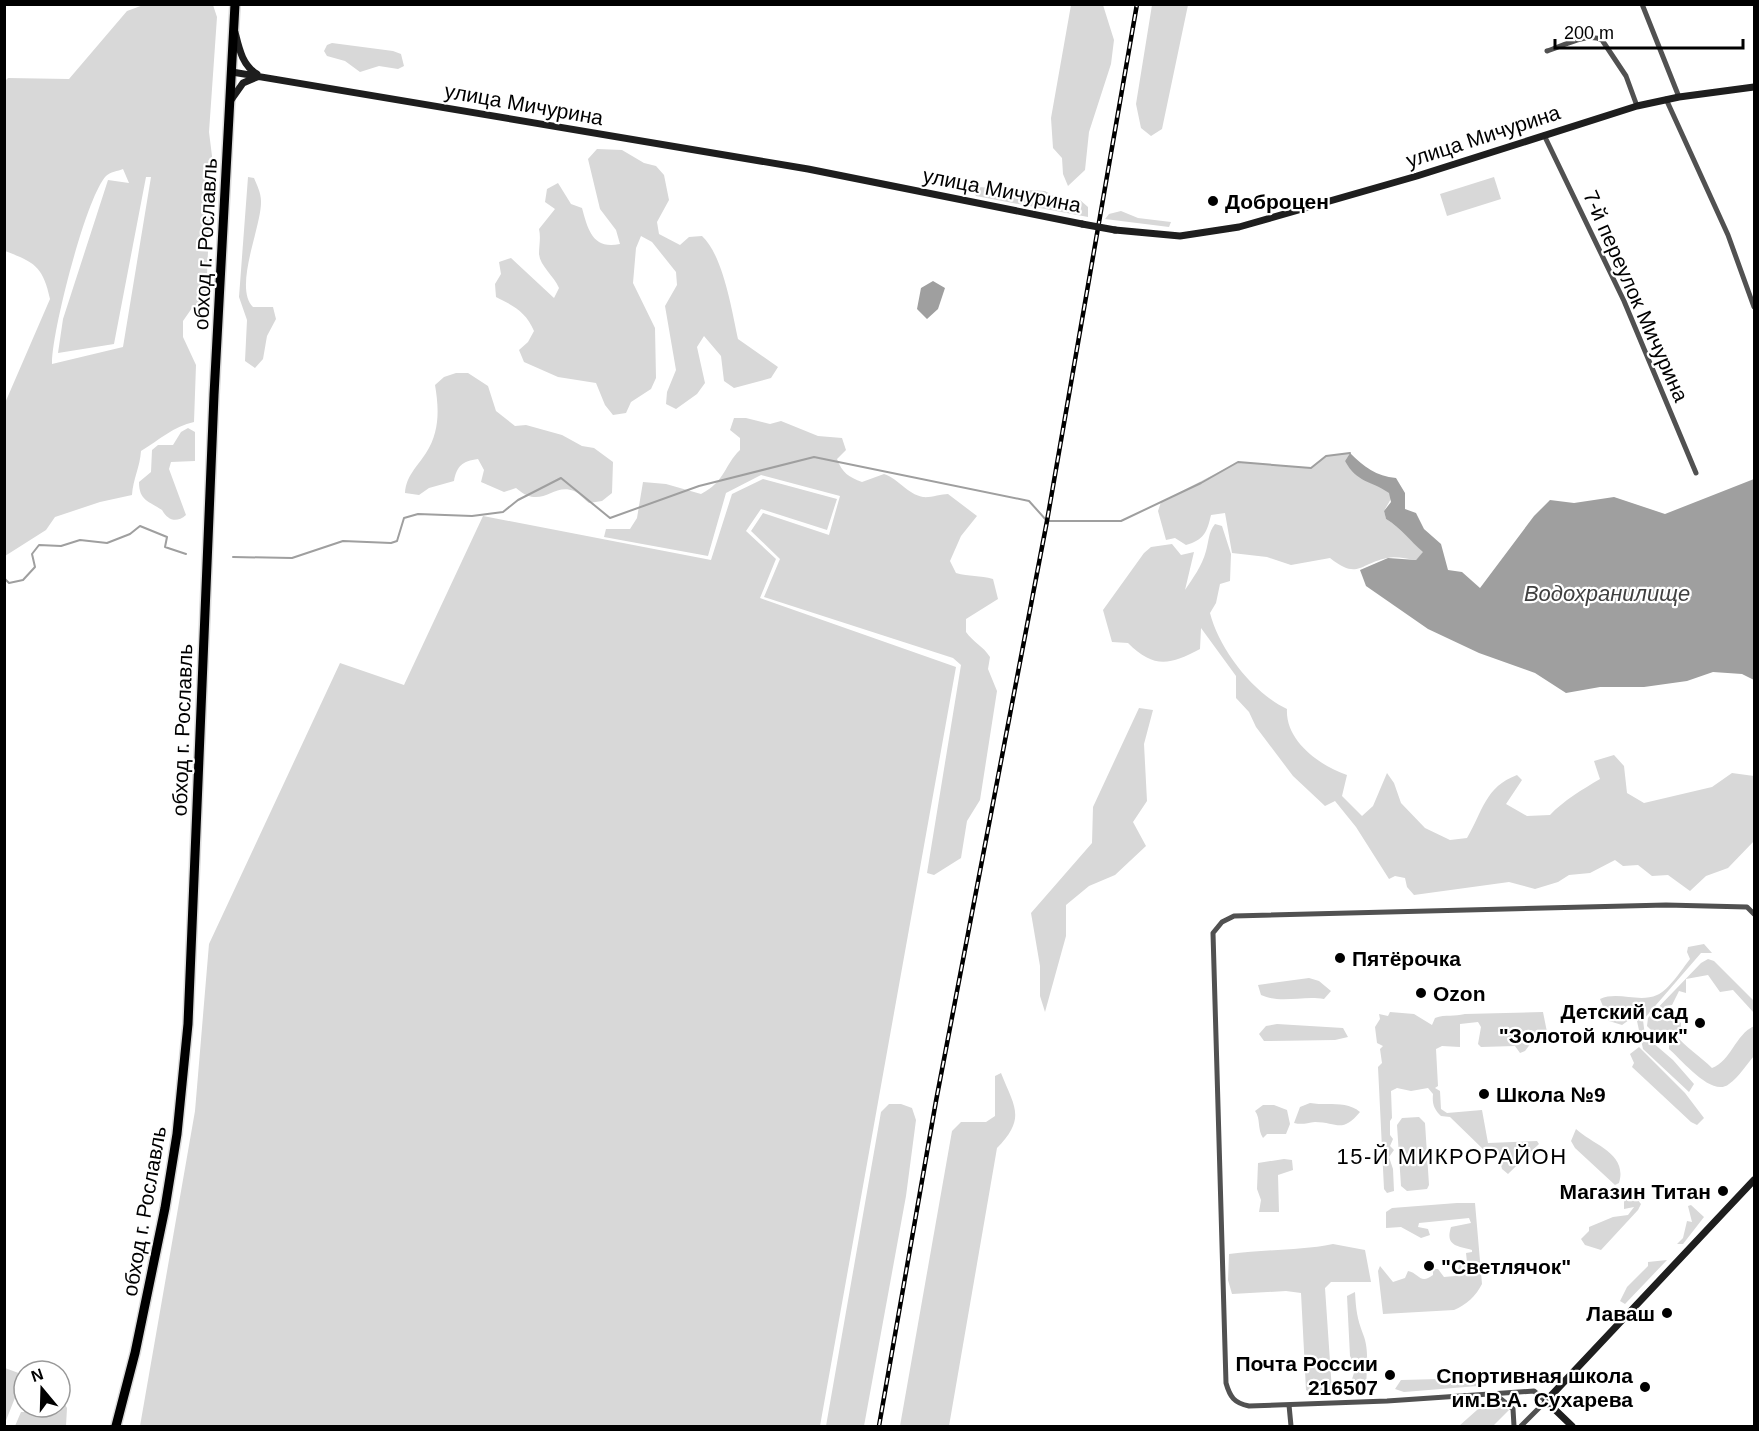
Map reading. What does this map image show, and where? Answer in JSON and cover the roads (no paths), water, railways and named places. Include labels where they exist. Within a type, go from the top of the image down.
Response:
[{"type":"highway","name":"обход г. Рославль","points":[[116,1426],[135,1353],[165,1208],[177,1134],[186,1045],[213,407],[235,4]]},
{"type":"main road","points":[[234,28],[246,65],[262,76]]},
{"type":"main road","name":"улица Мичурина","points":[[232,72],[818,171],[1115,230],[1180,236],[1239,227],[1313,207],[1637,106],[1666,99],[1755,87]]},
{"type":"main road","points":[[231,100],[243,83],[262,76]]},
{"type":"main road","points":[[1572,1426],[1546,1401],[1755,1180]]},
{"type":"street","points":[[1642,4],[1679,97]]},
{"type":"street","points":[[1547,51],[1584,39],[1597,37],[1602,40],[1634,91],[1637,106]]},
{"type":"street","points":[[1666,99],[1728,236],[1755,307]]},
{"type":"street","name":"7-й переулок Мичурина","points":[[1544,135],[1624,301],[1696,473]]},
{"type":"street","points":[[1521,1426],[1546,1401],[1534,1391],[1266,1406],[1239,1404],[1230,1395],[1226,1383],[1213,933],[1217,927],[1234,916],[1666,905],[1747,907],[1755,914]]},
{"type":"street","points":[[1495,1394],[1513,1408],[1514,1426]]},
{"type":"street","points":[[1289,1405],[1291,1426]]},
{"type":"water","points":[[933,281],[945,288],[938,309],[927,319],[917,309],[921,288]]},
{"type":"water","name":"Водохранилище","points":[[1350,453],[1371,470],[1396,478],[1405,493],[1405,509],[1416,513],[1424,529],[1441,544],[1448,570],[1462,572],[1480,588],[1534,516],[1550,500],[1574,503],[1614,497],[1665,514],[1754,479],[1754,680],[1742,674],[1713,672],[1687,681],[1644,687],[1600,687],[1566,693],[1535,673],[1479,653],[1428,629],[1366,586],[1360,570],[1388,558],[1416,560],[1423,552],[1386,519],[1384,511],[1391,502],[1389,493],[1354,473],[1345,461]]},
{"type":"waterway","points":[[233,557],[292,558],[343,541],[391,543],[397,541],[404,518],[418,514],[472,516],[503,512],[518,500],[561,478],[610,518],[699,486],[814,457],[1029,501],[1047,521],[1121,521],[1201,483],[1238,462],[1311,468],[1326,456],[1350,453]]},
{"type":"waterway","points":[[4,578],[9,583],[23,580],[35,567],[32,554],[39,545],[61,546],[80,540],[107,543],[130,534],[140,526],[167,537],[165,547],[186,554]]},
{"type":"railway","points":[[879,1426],[936,1101],[1047,521],[1137,4]]},
{"type":"place","name":"Доброцен","points":[[1213,201]]},
{"type":"place","name":"Пятёрочка","points":[[1340,958]]},
{"type":"place","name":"Ozon","points":[[1421,993]]},
{"type":"place","name":"Детский сад \"Золотой ключик\"","points":[[1700,1023]]},
{"type":"place","name":"Школа №9","points":[[1484,1094]]},
{"type":"place","name":"Магазин Титан","points":[[1723,1191]]},
{"type":"place","name":"\"Светлячок\"","points":[[1429,1266]]},
{"type":"place","name":"Лаваш","points":[[1667,1313]]},
{"type":"place","name":"Почта России 216507","points":[[1390,1375]]},
{"type":"place","name":"Спортивная школа им.В.А. Сухарева","points":[[1645,1387]]},
{"type":"district","name":"15-Й МИКРОРАЙОН","points":[[1452,1156]]}]
